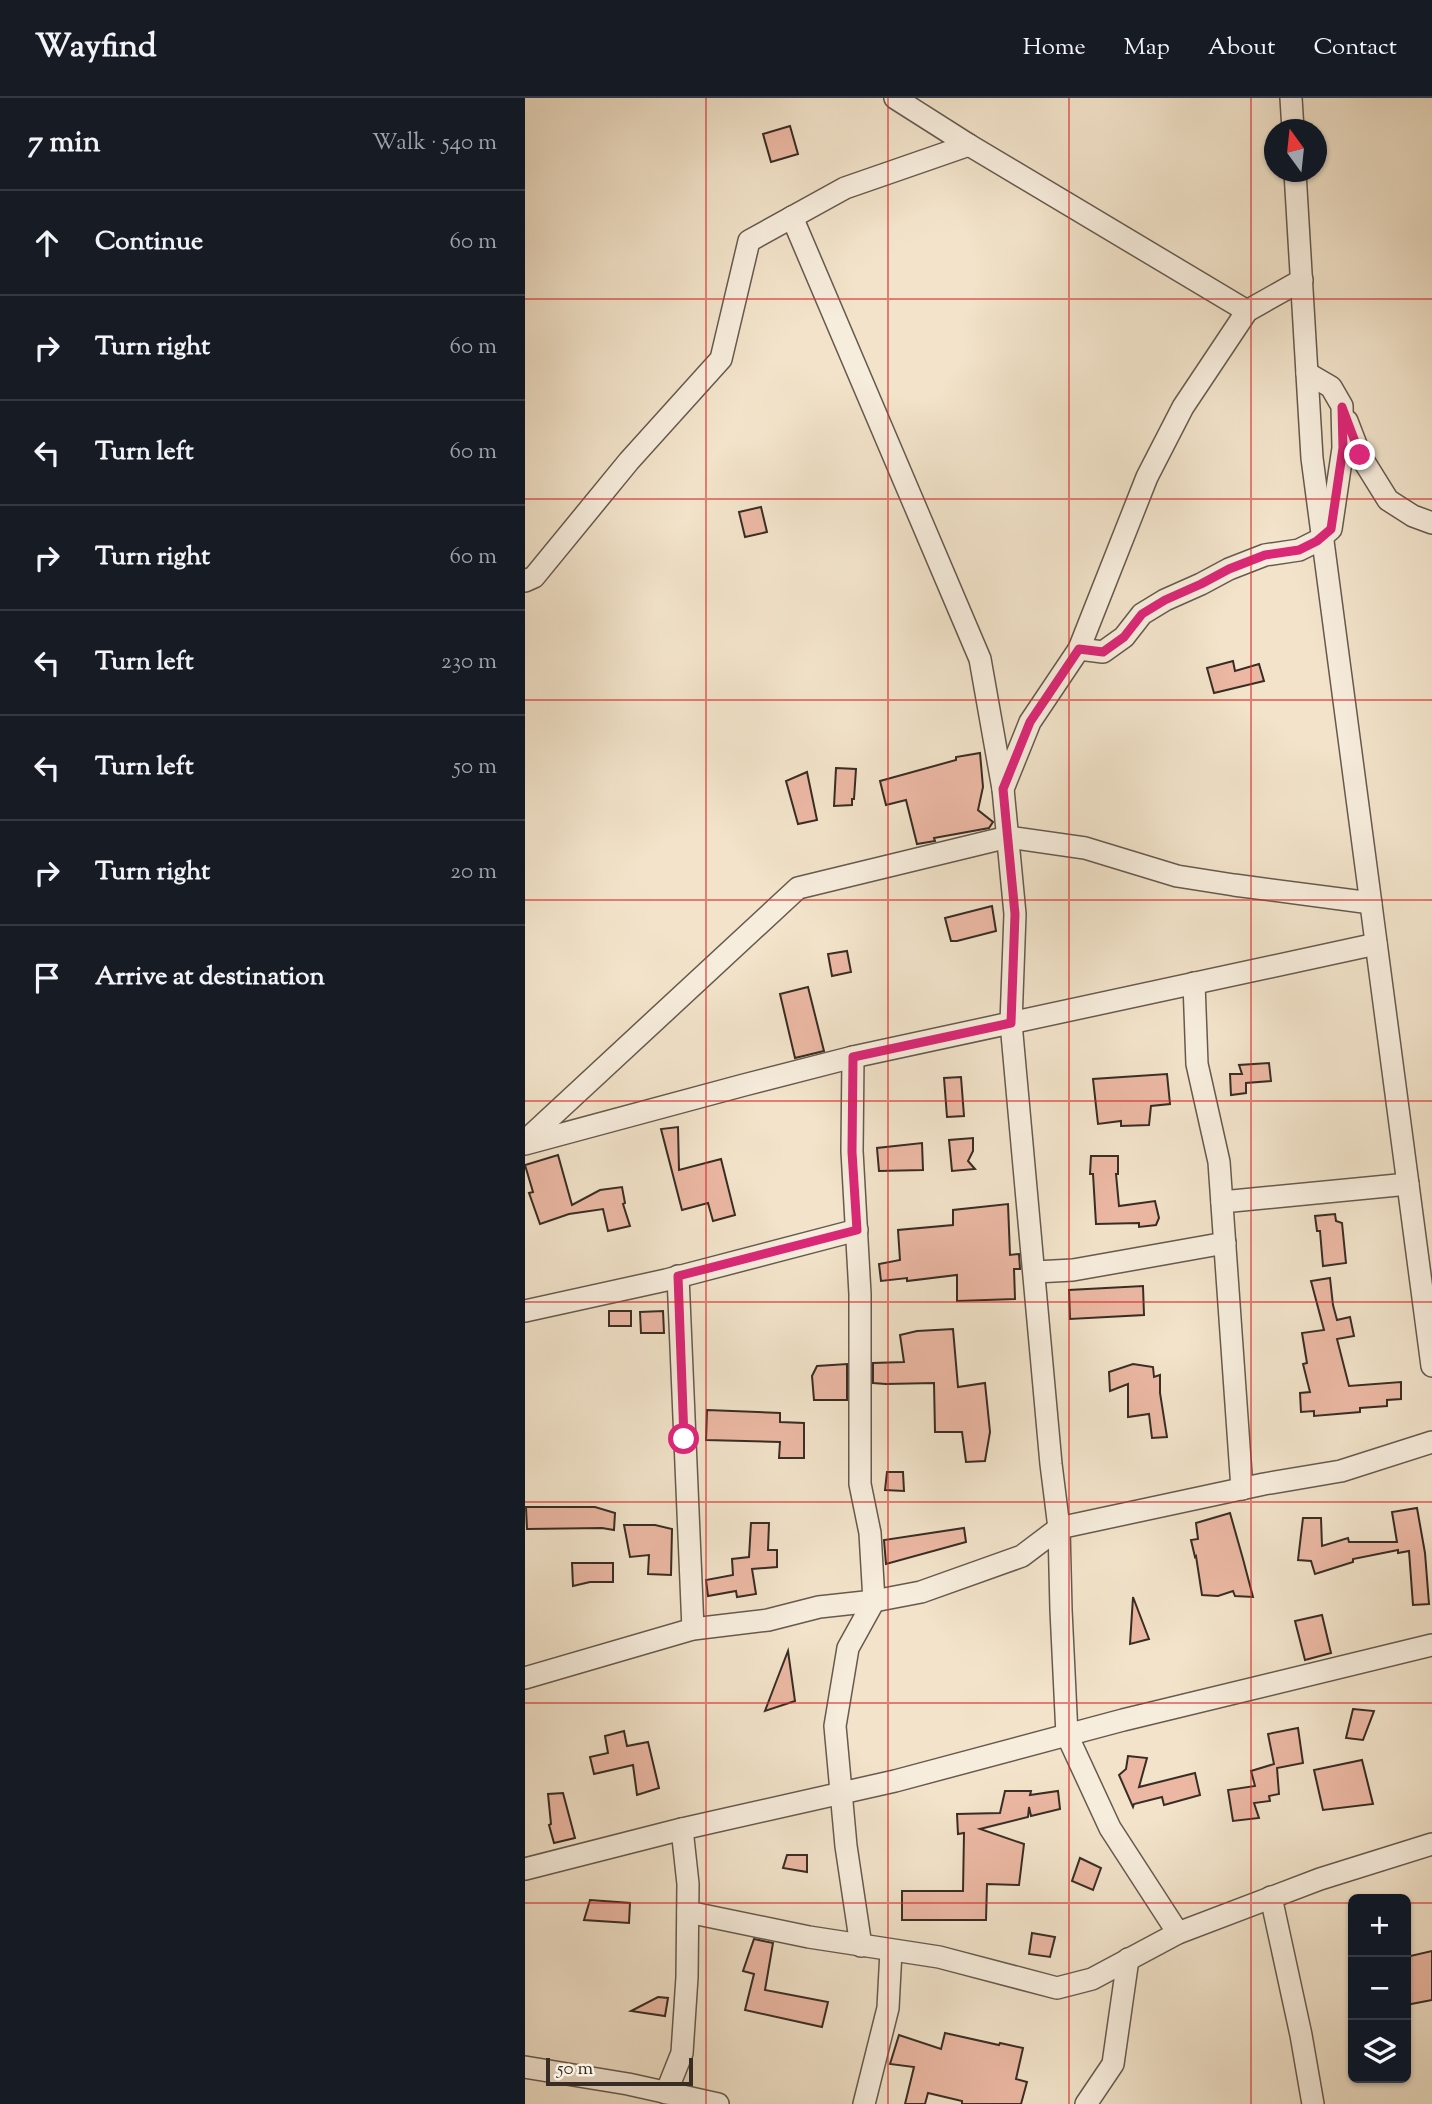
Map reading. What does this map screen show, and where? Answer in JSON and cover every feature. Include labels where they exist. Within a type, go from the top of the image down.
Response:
[{"type":"street","points":[[895,98],[1247,311]]},
{"type":"street","points":[[1291,98],[1292,119]]},
{"type":"street","points":[[525,581],[534,577],[629,461],[721,359],[748,240],[845,188],[969,145]]},
{"type":"street","points":[[1296,182],[1312,458],[1408,1184],[1426,1271],[1432,1367]]},
{"type":"street","points":[[792,217],[980,659],[1003,789],[1015,914],[1011,1023],[1059,1528],[1067,1735],[1110,1828],[1178,1933]]},
{"type":"street","points":[[1003,789],[1030,722],[1079,649],[1147,477],[1183,407],[1247,311],[1302,280]]},
{"type":"street","points":[[1307,373],[1331,387],[1342,407],[1360,455],[1388,500],[1413,516],[1432,523]]},
{"type":"street","points":[[1079,649],[1103,652],[1124,637],[1142,614],[1165,600],[1265,555],[1299,550],[1331,529],[1343,448],[1342,407]]},
{"type":"street","points":[[525,1143],[798,888],[1008,836],[1085,848],[1177,876],[1371,903]]},
{"type":"street","points":[[525,1143],[853,1057],[1376,944]]},
{"type":"street","points":[[1194,983],[1197,1064],[1219,1162],[1242,1489]]},
{"type":"street","points":[[853,1057],[852,1152],[860,1294],[860,1484],[870,1533],[874,1601],[848,1648],[835,1726],[846,1846],[861,1945]]},
{"type":"street","points":[[1222,1202],[1408,1184]]},
{"type":"street","points":[[525,1311],[678,1276],[857,1230]]},
{"type":"street","points":[[1034,1272],[1073,1270],[1225,1243]]},
{"type":"street","points":[[678,1276],[693,1629]]},
{"type":"street","points":[[525,1678],[693,1629],[768,1620],[819,1607],[921,1592],[1022,1556],[1059,1528],[1341,1471],[1432,1442]]},
{"type":"street","points":[[525,1869],[682,1829],[895,1781],[1067,1735],[1432,1645]]},
{"type":"street","points":[[666,2093],[682,2053],[687,1977],[688,1884],[682,1829]]},
{"type":"street","points":[[688,1912],[809,1937],[939,1957],[1058,1988],[1092,1979],[1178,1933],[1271,1897],[1432,1844]]},
{"type":"street","points":[[1271,1897],[1313,2104]]},
{"type":"street","points":[[864,2104],[888,2008],[891,1951]]},
{"type":"street","points":[[1086,2104],[1113,2064],[1128,1959]]},
{"type":"street","points":[[525,2067],[628,2084],[717,2104]]},
{"type":"building","points":[[790,126],[798,154],[771,162],[763,134]]},
{"type":"building","points":[[761,507],[767,532],[745,537],[739,512]]},
{"type":"building","points":[[1233,661],[1235,671],[1259,664],[1264,681],[1214,693],[1207,668]]},
{"type":"building","points":[[980,753],[983,787],[978,810],[993,822],[989,828],[934,838],[935,841],[917,844],[906,800],[886,805],[880,781],[956,760],[956,757]]},
{"type":"building","points":[[836,768],[856,769],[852,805],[834,806]]},
{"type":"building","points":[[807,772],[817,820],[798,824],[786,781]]},
{"type":"building","points":[[992,906],[996,931],[951,941],[945,918]]},
{"type":"building","points":[[847,951],[851,972],[832,976],[828,954]]},
{"type":"building","points":[[808,987],[824,1051],[795,1058],[780,994]]},
{"type":"building","points":[[1269,1063],[1271,1081],[1246,1083],[1246,1093],[1231,1095],[1230,1074],[1242,1074],[1239,1065]]},
{"type":"building","points":[[1167,1074],[1170,1104],[1151,1106],[1149,1125],[1121,1126],[1121,1121],[1098,1124],[1093,1079]]},
{"type":"building","points":[[961,1077],[964,1116],[947,1117],[944,1078]]},
{"type":"building","points":[[678,1127],[679,1170],[721,1159],[735,1215],[713,1221],[708,1203],[682,1210],[661,1129]]},
{"type":"building","points":[[973,1138],[973,1151],[968,1161],[975,1169],[952,1171],[949,1140]]},
{"type":"building","points":[[922,1143],[923,1170],[879,1171],[877,1148]]},
{"type":"building","points":[[558,1155],[572,1205],[600,1190],[622,1187],[623,1204],[630,1226],[608,1231],[603,1209],[569,1214],[540,1224],[529,1193],[533,1192],[525,1165]]},
{"type":"building","points":[[1091,1156],[1118,1156],[1116,1174],[1119,1206],[1155,1201],[1159,1218],[1156,1225],[1139,1227],[1139,1223],[1096,1224],[1093,1174],[1090,1174]]},
{"type":"building","points":[[1008,1204],[1010,1255],[1019,1254],[1020,1269],[1014,1269],[1015,1299],[957,1301],[957,1275],[881,1281],[879,1264],[900,1260],[898,1230],[953,1225],[953,1210]]},
{"type":"building","points":[[1335,1214],[1336,1221],[1342,1223],[1346,1263],[1323,1266],[1320,1231],[1317,1231],[1315,1216]]},
{"type":"building","points":[[1330,1278],[1337,1320],[1350,1317],[1354,1336],[1337,1339],[1349,1386],[1401,1382],[1401,1399],[1387,1400],[1387,1406],[1360,1408],[1360,1412],[1314,1416],[1314,1411],[1301,1412],[1300,1393],[1310,1392],[1303,1364],[1307,1363],[1302,1333],[1324,1330],[1311,1281]]},
{"type":"building","points":[[1143,1286],[1144,1315],[1070,1319],[1069,1290]]},
{"type":"building","points":[[609,1311],[631,1311],[631,1326],[609,1326]]},
{"type":"building","points":[[663,1311],[664,1333],[641,1333],[640,1312]]},
{"type":"building","points":[[953,1329],[958,1387],[985,1383],[990,1432],[985,1461],[966,1462],[962,1432],[935,1432],[934,1383],[873,1383],[873,1363],[904,1362],[900,1335]]},
{"type":"building","points":[[847,1364],[847,1400],[814,1400],[812,1376],[817,1366]]},
{"type":"building","points":[[1133,1364],[1153,1367],[1154,1377],[1160,1375],[1167,1437],[1152,1438],[1149,1414],[1128,1417],[1128,1384],[1110,1391],[1109,1372]]},
{"type":"building","points":[[707,1410],[780,1413],[780,1422],[804,1423],[804,1458],[779,1458],[780,1442],[706,1440]]},
{"type":"building","points":[[887,1472],[903,1472],[904,1491],[885,1490]]},
{"type":"building","points":[[526,1507],[595,1507],[615,1513],[614,1530],[527,1529]]},
{"type":"building","points":[[1417,1508],[1425,1553],[1429,1604],[1413,1605],[1409,1551],[1398,1553],[1398,1550],[1353,1559],[1353,1562],[1315,1574],[1311,1561],[1298,1560],[1303,1518],[1321,1518],[1322,1546],[1348,1538],[1349,1542],[1397,1542],[1392,1512]]},
{"type":"building","points":[[1230,1513],[1253,1597],[1235,1596],[1233,1591],[1218,1596],[1202,1595],[1191,1540],[1198,1539],[1196,1523]]},
{"type":"building","points":[[751,1523],[769,1523],[768,1550],[777,1550],[777,1567],[752,1569],[756,1594],[737,1597],[736,1591],[708,1596],[706,1580],[733,1575],[732,1559],[749,1557]]},
{"type":"building","points":[[624,1525],[655,1525],[672,1529],[671,1575],[648,1574],[649,1555],[630,1557]]},
{"type":"building","points":[[964,1528],[966,1542],[886,1564],[884,1540]]},
{"type":"building","points":[[572,1563],[613,1563],[613,1582],[590,1582],[573,1586]]},
{"type":"building","points":[[1133,1597],[1149,1639],[1130,1644]]},
{"type":"building","points":[[1322,1615],[1331,1653],[1305,1660],[1295,1621]]},
{"type":"building","points":[[788,1651],[795,1701],[765,1711],[776,1682]]},
{"type":"building","points":[[1353,1709],[1374,1711],[1363,1740],[1346,1738]]},
{"type":"building","points":[[1298,1728],[1303,1763],[1277,1768],[1279,1794],[1269,1796],[1270,1801],[1254,1803],[1259,1818],[1233,1821],[1228,1790],[1255,1786],[1251,1771],[1274,1764],[1268,1734]]},
{"type":"building","points":[[624,1731],[627,1746],[648,1742],[659,1788],[637,1795],[633,1765],[594,1774],[590,1757],[608,1753],[605,1736]]},
{"type":"building","points":[[1128,1756],[1147,1758],[1139,1787],[1195,1773],[1200,1795],[1164,1805],[1162,1797],[1134,1804],[1133,1807],[1119,1775],[1126,1769]]},
{"type":"building","points":[[1362,1760],[1373,1804],[1323,1810],[1314,1770]]},
{"type":"building","points":[[1005,1791],[1031,1791],[1030,1795],[1058,1791],[1060,1809],[1031,1816],[1029,1807],[1028,1817],[980,1829],[1024,1844],[1019,1885],[987,1884],[986,1920],[902,1920],[902,1891],[963,1891],[964,1833],[958,1834],[957,1814],[1000,1813]]},
{"type":"building","points":[[563,1793],[575,1838],[554,1843],[549,1825],[548,1794]]},
{"type":"building","points":[[787,1855],[807,1855],[807,1872],[783,1868]]},
{"type":"building","points":[[1080,1858],[1101,1868],[1093,1890],[1072,1881]]},
{"type":"building","points":[[590,1900],[630,1903],[629,1923],[584,1920]]},
{"type":"building","points":[[1032,1933],[1055,1937],[1050,1957],[1029,1954]]},
{"type":"building","points":[[754,1939],[773,1943],[765,1990],[828,2002],[822,2027],[745,2010],[754,1974],[743,1971]]},
{"type":"building","points":[[1432,1951],[1432,2000],[1411,2004],[1411,1956]]},
{"type":"building","points":[[658,1997],[668,1998],[665,2016],[631,2011]]},
{"type":"building","points":[[945,2033],[1023,2048],[1016,2079],[1027,2082],[1021,2104],[962,2104],[962,2101],[928,2093],[925,2104],[905,2104],[914,2067],[890,2064],[899,2035],[941,2049]]},
{"type":"route","points":[[684,1439],[678,1276],[857,1230],[852,1152],[853,1057],[1011,1023],[1015,914],[1003,789],[1030,722],[1079,649],[1103,652],[1124,637],[1142,614],[1165,600],[1265,555],[1299,550],[1317,541],[1331,529],[1343,448],[1342,407],[1360,455]]}]
